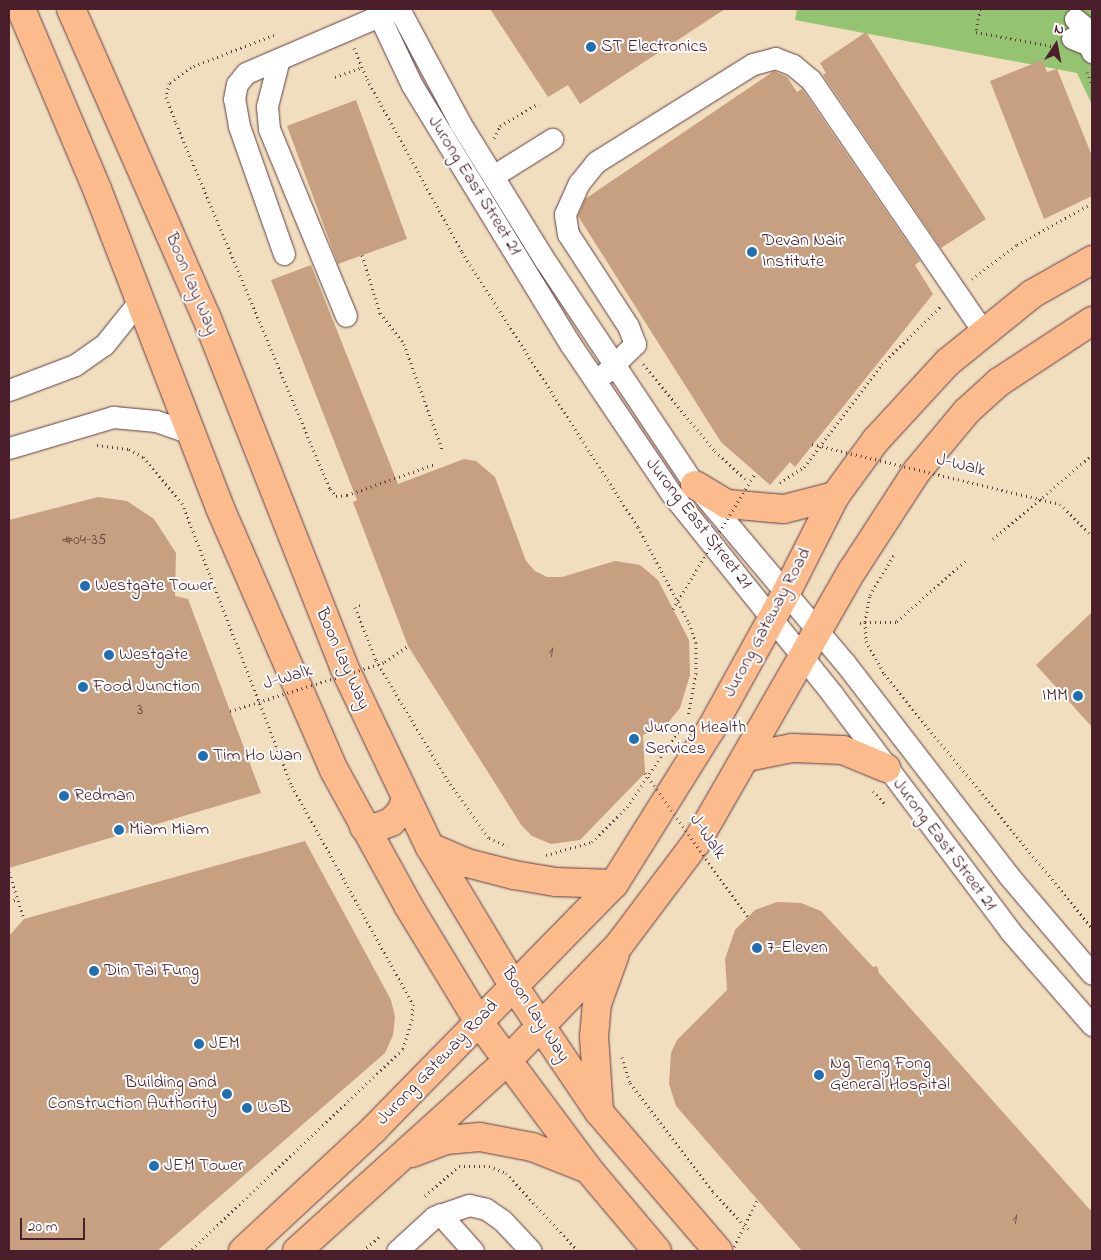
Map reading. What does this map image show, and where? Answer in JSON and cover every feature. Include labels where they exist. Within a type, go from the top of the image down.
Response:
[{"type":"main road","points":[[21,9],[140,300],[190,433],[334,770],[443,967],[479,1022],[506,1062],[588,1168],[657,1251]]},
{"type":"main road","name":"Boon Lay Way","points":[[71,9],[206,316],[344,668],[430,847],[539,1026],[599,1112],[718,1251]]},
{"type":"main road","name":"Jurong Gateway Road","points":[[243,1251],[373,1130],[614,884],[711,729],[772,620],[835,496],[882,433],[948,362],[1032,294],[1092,260]]},
{"type":"main road","points":[[297,1251],[506,1062],[619,945],[696,842],[804,659],[852,571],[917,471],[967,411],[999,382],[1092,321]]},
{"type":"main road","points":[[695,485],[727,504],[778,508],[835,496]]},
{"type":"main road","points":[[747,757],[792,748],[843,750],[878,779]]},
{"type":"main road","points":[[364,826],[378,827],[391,822],[401,812],[406,799]]},
{"type":"main road","points":[[430,847],[467,862],[514,874],[556,882],[614,884]]},
{"type":"main road","points":[[599,1112],[594,1037],[597,1004],[619,945]]},
{"type":"main road","points":[[401,1157],[446,1140],[480,1138],[532,1147],[588,1168]]},
{"type":"street","points":[[284,254],[239,126],[234,100],[237,84],[246,73],[387,11]]},
{"type":"street","name":"Jurong East Street 21","points":[[387,11],[456,115],[501,170],[589,327],[695,485],[818,631],[1017,886],[1092,974]]},
{"type":"street","name":"Jurong East Street 21","points":[[387,11],[412,85],[571,345],[670,492],[804,659],[878,779],[1092,1025]]},
{"type":"street","points":[[1075,34],[1089,45],[1088,60]]},
{"type":"street","points":[[596,382],[636,344],[628,326],[568,234],[566,214],[579,183],[596,162],[754,64],[775,58],[793,64],[811,80],[984,333]]},
{"type":"street","points":[[279,59],[267,106],[268,128],[346,316]]},
{"type":"street","points":[[501,170],[552,139]]},
{"type":"street","points":[[9,390],[75,365],[104,345],[140,300]]},
{"type":"street","points":[[571,345],[589,327]]},
{"type":"street","points":[[9,448],[113,417],[156,421],[190,433]]},
{"type":"street","points":[[397,1251],[440,1214],[469,1205],[486,1209],[502,1220],[531,1251]]},
{"type":"street","points":[[440,1214],[473,1251]]},
{"type":"path","points":[[980,9],[976,32],[1075,34]]},
{"type":"path","points":[[346,30],[362,67],[462,252],[638,527],[696,644],[696,672],[689,715],[627,807],[592,842],[537,857]]},
{"type":"path","points":[[274,34],[191,67],[169,83],[166,97],[330,489],[336,496],[347,495],[435,464]]},
{"type":"path","points":[[1088,60],[1092,85]]},
{"type":"path","points":[[335,77],[362,67]]},
{"type":"path","points":[[493,140],[500,126],[539,103]]},
{"type":"path","points":[[487,132],[493,140],[501,170]]},
{"type":"path","points":[[778,485],[804,467],[882,364],[955,292],[1017,245],[1092,203]]},
{"type":"path","points":[[362,255],[380,313],[404,344],[444,452]]},
{"type":"path","points":[[631,349],[735,472],[755,483]]},
{"type":"path","name":"J-Walk","points":[[812,444],[1060,504],[1092,536]]},
{"type":"path","points":[[117,447],[130,449],[143,457],[182,503],[292,786],[413,1004],[412,1019],[403,1050],[190,1251]]},
{"type":"path","points":[[993,539],[1092,455]]},
{"type":"path","points":[[673,609],[754,473]]},
{"type":"path","points":[[941,482],[947,474]]},
{"type":"path","points":[[898,550],[870,595],[865,622],[866,641],[884,674],[1092,928]]},
{"type":"path","points":[[860,623],[896,622],[965,561]]},
{"type":"path","points":[[360,605],[356,607],[376,660],[450,784],[490,838],[516,850]]},
{"type":"path","name":"J-Walk","points":[[230,711],[385,662],[408,646]]},
{"type":"path","name":"J-Walk","points":[[645,773],[747,916]]},
{"type":"path","points":[[878,779],[890,810]]},
{"type":"path","points":[[9,872],[24,919]]},
{"type":"path","points":[[9,902],[17,899]]},
{"type":"path","points":[[621,1056],[630,1083],[713,1192],[748,1228]]},
{"type":"path","points":[[732,1251],[757,1200]]},
{"type":"green space","points":[[797,9],[1092,9],[1092,105],[1077,73],[795,20]]},
{"type":"building","name":"ST Electronics","points":[[490,9],[725,9],[580,104],[568,85],[548,97]]},
{"type":"building","points":[[866,32],[986,219],[941,248],[823,75],[826,73],[820,63]]},
{"type":"building","points":[[1042,60],[1047,72],[1057,69],[1092,156],[1092,196],[1044,219],[990,81]]},
{"type":"building","name":"Devan Nair Institute","points":[[774,71],[787,77],[797,92],[802,89],[920,261],[915,265],[933,294],[795,467],[790,462],[770,485],[721,442],[578,216],[585,199]]},
{"type":"building","points":[[356,100],[407,239],[338,264],[287,126]]},
{"type":"building","points":[[311,265],[398,484],[464,459],[476,461],[495,477],[526,561],[535,571],[547,577],[562,577],[615,561],[640,565],[658,580],[689,640],[690,675],[680,708],[667,724],[643,735],[645,773],[580,840],[551,844],[532,836],[522,826],[408,646],[353,502],[357,500],[271,280]]},
{"type":"building","name":"Westgate","points":[[98,497],[127,501],[154,519],[176,553],[175,596],[188,599],[261,793],[9,868],[9,520]]},
{"type":"building","name":"IMM","points":[[1092,612],[1092,727],[1036,665]]},
{"type":"building","name":"JEM","points":[[305,841],[391,1000],[395,1017],[393,1035],[385,1053],[157,1251],[9,1251],[9,936],[24,919]]},
{"type":"building","name":"Ng Teng Fong General Hospital","points":[[777,902],[801,903],[821,911],[873,967],[877,966],[879,973],[1092,1212],[1092,1251],[802,1251],[676,1106],[669,1084],[671,1053],[677,1040],[727,990],[725,959],[735,930],[755,910]]},
{"type":"place","name":"ST Electronics","points":[[591,47]]},
{"type":"place","name":"Devan Nair Institute","points":[[752,252]]},
{"type":"place","name":"Westgate Tower","points":[[85,586]]},
{"type":"place","name":"Westgate","points":[[109,655]]},
{"type":"place","name":"Food Junction","points":[[83,687]]},
{"type":"place","name":"IMM","points":[[1078,696]]},
{"type":"place","name":"Jurong Health Services","points":[[634,739]]},
{"type":"place","name":"Tim Ho Wan","points":[[203,756]]},
{"type":"place","name":"Redman","points":[[64,796]]},
{"type":"place","name":"Miam Miam","points":[[119,830]]},
{"type":"place","name":"7-Eleven","points":[[757,948]]},
{"type":"place","name":"Din Tai Fung","points":[[94,971]]},
{"type":"place","name":"JEM","points":[[199,1044]]},
{"type":"place","name":"Ng Teng Fong General Hospital","points":[[819,1075]]},
{"type":"place","name":"Building and Construction Authority","points":[[227,1094]]},
{"type":"place","name":"UOB","points":[[247,1108]]},
{"type":"place","name":"JEM Tower","points":[[154,1166]]}]
